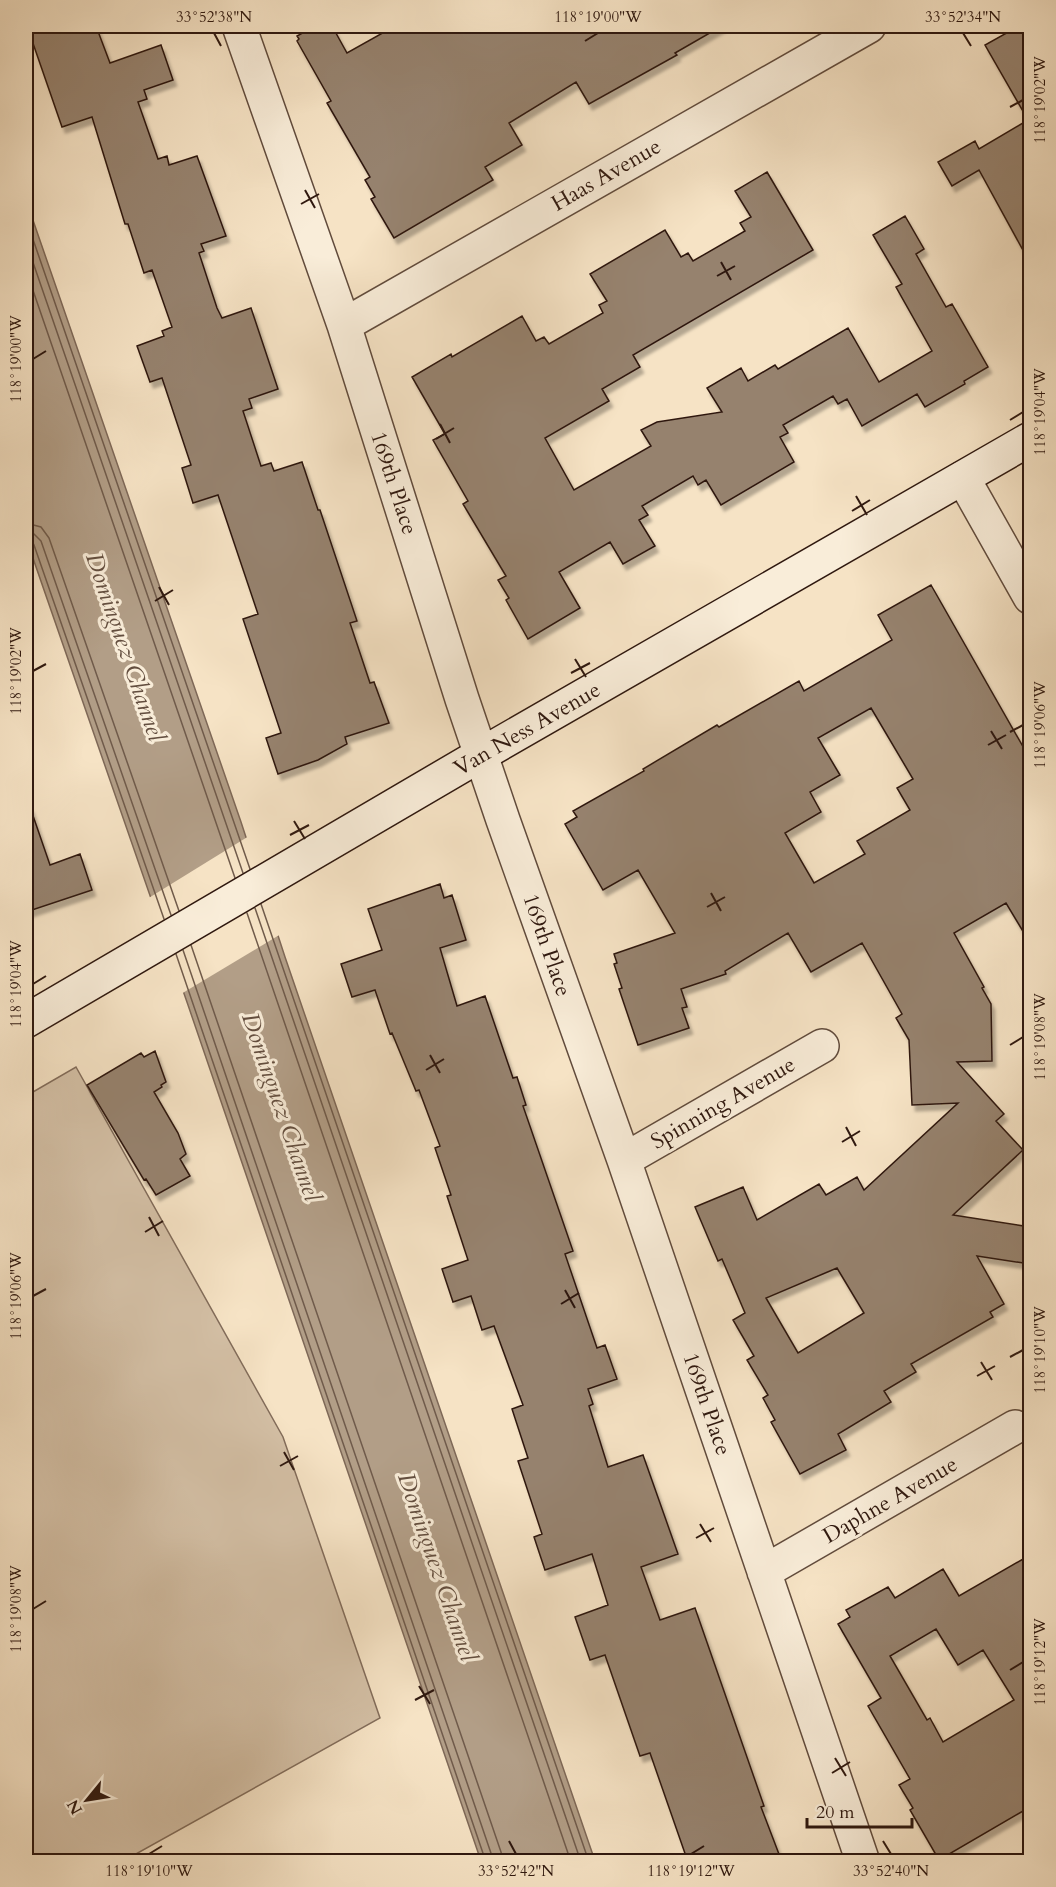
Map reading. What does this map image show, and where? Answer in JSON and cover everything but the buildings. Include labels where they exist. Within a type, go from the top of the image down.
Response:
[{"type":"street","name":"169th Place","points":[[239,26],[344,325],[462,699],[624,1160],[863,1862]]},
{"type":"street","name":"Haas Avenue","points":[[344,325],[869,26]]},
{"type":"street","name":"Van Ness Avenue","points":[[26,1021],[482,754],[1030,439]]},
{"type":"street","points":[[963,478],[1030,597]]},
{"type":"street","name":"Spinning Avenue","points":[[624,1160],[822,1046]]},
{"type":"street","name":"Daphne Avenue","points":[[764,1572],[1015,1427]]},
{"type":"shaded area","points":[[76,1067],[283,1437],[380,1718],[134,1855],[138,1861],[26,1861],[26,1096]]},
{"type":"water","name":"Dominguez Channel","points":[[26,200],[241,822],[285,957],[595,1861],[481,1861],[26,538]]},
{"type":"pier","points":[[249,836],[281,934],[181,994],[147,899]]}]
